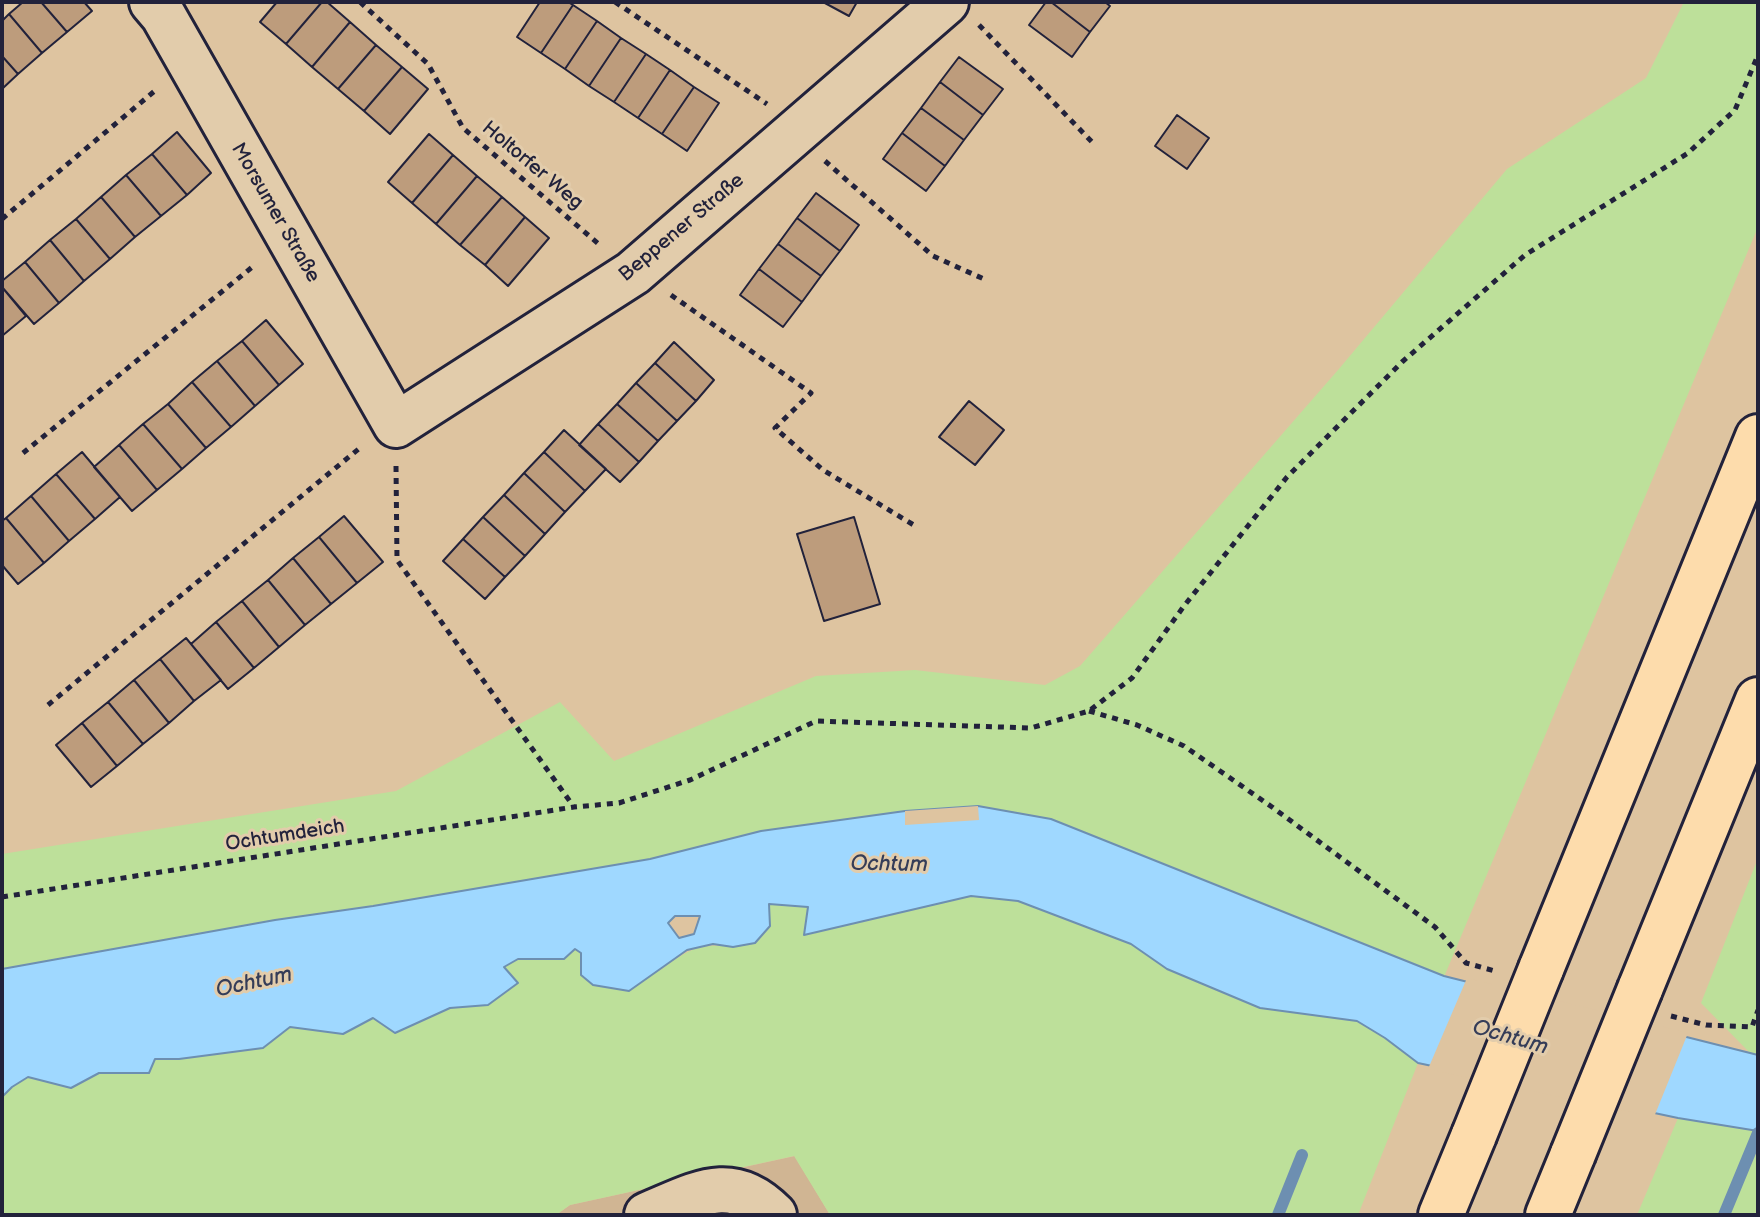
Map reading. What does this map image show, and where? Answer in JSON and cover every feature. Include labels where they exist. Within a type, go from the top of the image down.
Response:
[{"type":"highway","points":[[1441,1215],[1758,437]]},
{"type":"highway","points":[[1548,1215],[1573,1154],[1651,1001],[1758,700]]},
{"type":"street","name":"Morsumer Straße","points":[[165,6],[189,62],[396,425]]},
{"type":"street","name":"Beppener Straße","points":[[396,425],[633,273],[794,133],[962,13]]},
{"type":"street","points":[[647,1215],[701,1193],[728,1188],[745,1192],[774,1215]]},
{"type":"path","name":"Holtorfer Weg","points":[[360,2],[428,64],[463,128],[633,273],[661,288],[811,393],[775,428],[823,470],[917,527]]},
{"type":"path","points":[[615,2],[777,110],[794,133],[933,256],[986,280]]},
{"type":"path","points":[[962,13],[1092,142]]},
{"type":"path","points":[[1089,711],[1132,678],[1184,606],[1287,477],[1402,362],[1525,255],[1688,153],[1735,110],[1758,55]]},
{"type":"path","points":[[2,219],[189,62]]},
{"type":"path","points":[[23,453],[258,262],[293,244]]},
{"type":"path","points":[[48,705],[354,452],[396,425]]},
{"type":"path","points":[[396,425],[397,560],[574,807]]},
{"type":"path","points":[[1089,711],[1137,725],[1184,746],[1435,927],[1466,963],[1496,971]]},
{"type":"path","name":"Ochtumdeich","points":[[2,897],[574,807],[619,803],[690,780],[816,721],[1031,728],[1089,711]]},
{"type":"path","points":[[1651,1001],[1706,1025],[1752,1027],[1758,1010]]},
{"type":"shaded area","points":[[795,1156],[830,1215],[556,1215],[570,1205]]},
{"type":"green space","points":[[1684,2],[1758,2],[1758,227],[1444,977],[1157,861],[905,811],[761,831],[650,859],[275,920],[2,969],[2,854],[396,791],[560,702],[614,761],[816,676],[915,670],[1045,685],[1080,666],[1338,370],[1507,169],[1646,78]]},
{"type":"green space","points":[[1758,858],[1758,1055],[1749,1052],[1701,1003]]},
{"type":"green space","points":[[971,896],[1018,901],[1131,944],[1167,969],[1260,1008],[1357,1021],[1418,1063],[1358,1215],[830,1215],[794,1156],[570,1205],[556,1215],[2,1215],[2,1097],[28,1077],[71,1088],[99,1073],[149,1073],[155,1059],[179,1059],[262,1048],[290,1027],[342,1034],[373,1018],[395,1033],[450,1008],[488,1005],[513,976],[503,967],[518,959],[564,959],[575,949],[659,971],[701,947],[733,947],[769,904],[808,907],[804,934]]},
{"type":"green space","points":[[1678,1118],[1754,1131],[1718,1215],[1637,1215]]},
{"type":"green space","points":[[1758,1149],[1758,1215],[1729,1215]]},
{"type":"water","name":"Ochtum","points":[[978,806],[1051,819],[1444,976],[1758,1055],[1758,1131],[1678,1118],[1418,1063],[1357,1021],[1260,1008],[1167,969],[1131,944],[1018,901],[971,896],[804,935],[808,907],[769,904],[770,926],[755,943],[733,947],[713,944],[687,950],[629,991],[593,985],[581,975],[581,953],[575,949],[564,959],[518,959],[504,967],[518,983],[488,1005],[450,1008],[395,1033],[373,1018],[343,1034],[290,1027],[263,1048],[179,1059],[155,1059],[149,1073],[99,1073],[71,1088],[28,1077],[2,1097],[2,969],[275,920],[650,859],[761,831],[905,811]],"holes":[[[675,916],[700,916],[694,934],[679,938],[668,923]]]},
{"type":"pier","points":[[978,806],[979,820],[905,825],[905,811]]},
{"type":"pier","points":[[1467,978],[1688,1033],[1654,1117],[1428,1069]]},
{"type":"building","points":[[23,2],[41,2],[67,32],[42,53],[9,14]]},
{"type":"building","points":[[41,2],[84,2],[92,11],[67,32]]},
{"type":"building","points":[[277,2],[322,2],[286,44],[260,22]]},
{"type":"building","points":[[322,2],[327,2],[350,22],[312,67],[286,44]]},
{"type":"building","points":[[540,2],[568,2],[573,5],[541,53],[517,37]]},
{"type":"building","points":[[823,2],[857,2],[849,16]]},
{"type":"building","points":[[1046,2],[1051,2],[1090,32],[1072,57],[1029,25]]},
{"type":"building","points":[[1051,2],[1105,2],[1110,6],[1090,32]]},
{"type":"building","points":[[573,5],[597,21],[565,69],[541,53]]},
{"type":"building","points":[[9,14],[42,53],[18,74],[2,56],[2,21]]},
{"type":"building","points":[[597,21],[621,38],[589,86],[565,69]]},
{"type":"building","points":[[350,22],[376,45],[338,89],[312,67]]},
{"type":"building","points":[[621,38],[646,54],[614,102],[589,86]]},
{"type":"building","points":[[376,45],[402,67],[364,111],[338,89]]},
{"type":"building","points":[[646,54],[670,70],[638,118],[614,102]]},
{"type":"building","points":[[2,56],[18,74],[2,89]]},
{"type":"building","points":[[959,57],[1003,89],[983,115],[940,82]]},
{"type":"building","points":[[402,67],[428,89],[390,134],[364,111]]},
{"type":"building","points":[[670,70],[694,87],[662,134],[638,118]]},
{"type":"building","points":[[940,82],[983,115],[964,140],[921,108]]},
{"type":"building","points":[[694,87],[719,103],[687,151],[662,134]]},
{"type":"building","points":[[921,108],[964,140],[945,166],[902,133]]},
{"type":"building","points":[[1177,115],[1209,138],[1187,169],[1155,146]]},
{"type":"building","points":[[177,132],[211,173],[187,195],[152,154]]},
{"type":"building","points":[[902,133],[945,166],[926,191],[883,159]]},
{"type":"building","points":[[429,134],[453,155],[412,203],[388,182]]},
{"type":"building","points":[[152,154],[187,195],[161,216],[126,175]]},
{"type":"building","points":[[453,155],[477,176],[436,224],[412,203]]},
{"type":"building","points":[[126,175],[161,216],[135,237],[101,197]]},
{"type":"building","points":[[477,176],[502,197],[460,245],[436,224]]},
{"type":"building","points":[[816,193],[859,225],[840,251],[797,218]]},
{"type":"building","points":[[101,197],[135,237],[110,259],[76,219]]},
{"type":"building","points":[[502,197],[525,217],[485,265],[460,245]]},
{"type":"building","points":[[525,217],[549,238],[508,286],[485,265]]},
{"type":"building","points":[[797,218],[840,251],[821,276],[778,244]]},
{"type":"building","points":[[76,219],[110,259],[84,281],[50,240]]},
{"type":"building","points":[[50,240],[84,281],[59,303],[25,262]]},
{"type":"building","points":[[778,244],[821,276],[802,302],[759,269]]},
{"type":"building","points":[[25,262],[59,303],[34,324],[2,287],[2,281]]},
{"type":"building","points":[[759,269],[802,302],[783,327],[740,295]]},
{"type":"building","points":[[2,287],[26,316],[2,336]]},
{"type":"building","points":[[266,320],[303,364],[279,385],[242,341]]},
{"type":"building","points":[[242,341],[279,385],[255,406],[217,361]]},
{"type":"building","points":[[674,342],[714,380],[696,401],[655,363]]},
{"type":"building","points":[[217,361],[255,406],[231,427],[192,382]]},
{"type":"building","points":[[655,363],[696,401],[677,421],[636,383]]},
{"type":"building","points":[[192,382],[231,427],[206,448],[168,404]]},
{"type":"building","points":[[636,383],[677,421],[658,441],[617,404]]},
{"type":"building","points":[[969,401],[1004,430],[975,465],[939,437]]},
{"type":"building","points":[[168,404],[206,448],[182,469],[143,424]]},
{"type":"building","points":[[617,404],[658,441],[639,462],[598,424]]},
{"type":"building","points":[[143,424],[182,469],[157,490],[119,445]]},
{"type":"building","points":[[598,424],[639,462],[620,482],[579,445]]},
{"type":"building","points":[[564,430],[606,469],[585,491],[544,452]]},
{"type":"building","points":[[119,445],[157,490],[132,511],[94,467]]},
{"type":"building","points":[[82,452],[120,497],[95,519],[56,474]]},
{"type":"building","points":[[544,452],[585,491],[565,512],[524,473]]},
{"type":"building","points":[[524,473],[565,512],[545,534],[504,495]]},
{"type":"building","points":[[56,474],[95,519],[69,541],[31,496]]},
{"type":"building","points":[[504,495],[545,534],[525,556],[483,517]]},
{"type":"building","points":[[31,496],[69,541],[44,563],[6,518]]},
{"type":"building","points":[[344,516],[383,562],[357,583],[319,537]]},
{"type":"building","points":[[483,517],[525,556],[505,577],[463,539]]},
{"type":"building","points":[[854,517],[880,604],[824,621],[797,534]]},
{"type":"building","points":[[6,518],[44,563],[18,584],[2,565],[2,521]]},
{"type":"building","points":[[319,537],[357,583],[331,604],[293,558]]},
{"type":"building","points":[[463,539],[505,577],[485,599],[443,561]]},
{"type":"building","points":[[293,558],[331,604],[305,625],[268,580]]},
{"type":"building","points":[[268,580],[305,625],[279,647],[242,601]]},
{"type":"building","points":[[242,601],[279,647],[254,668],[216,622]]},
{"type":"building","points":[[216,622],[254,668],[228,689],[191,644]]},
{"type":"building","points":[[186,638],[221,680],[194,701],[160,659]]},
{"type":"building","points":[[160,659],[194,701],[169,723],[134,680]]},
{"type":"building","points":[[134,680],[169,723],[143,744],[108,702]]},
{"type":"building","points":[[108,702],[143,744],[117,766],[82,723]]},
{"type":"building","points":[[82,723],[117,766],[91,787],[56,745]]},
{"type":"waterway","points":[[1724,1215],[1758,1133]]},
{"type":"waterway","points":[[1278,1215],[1302,1155]]}]
